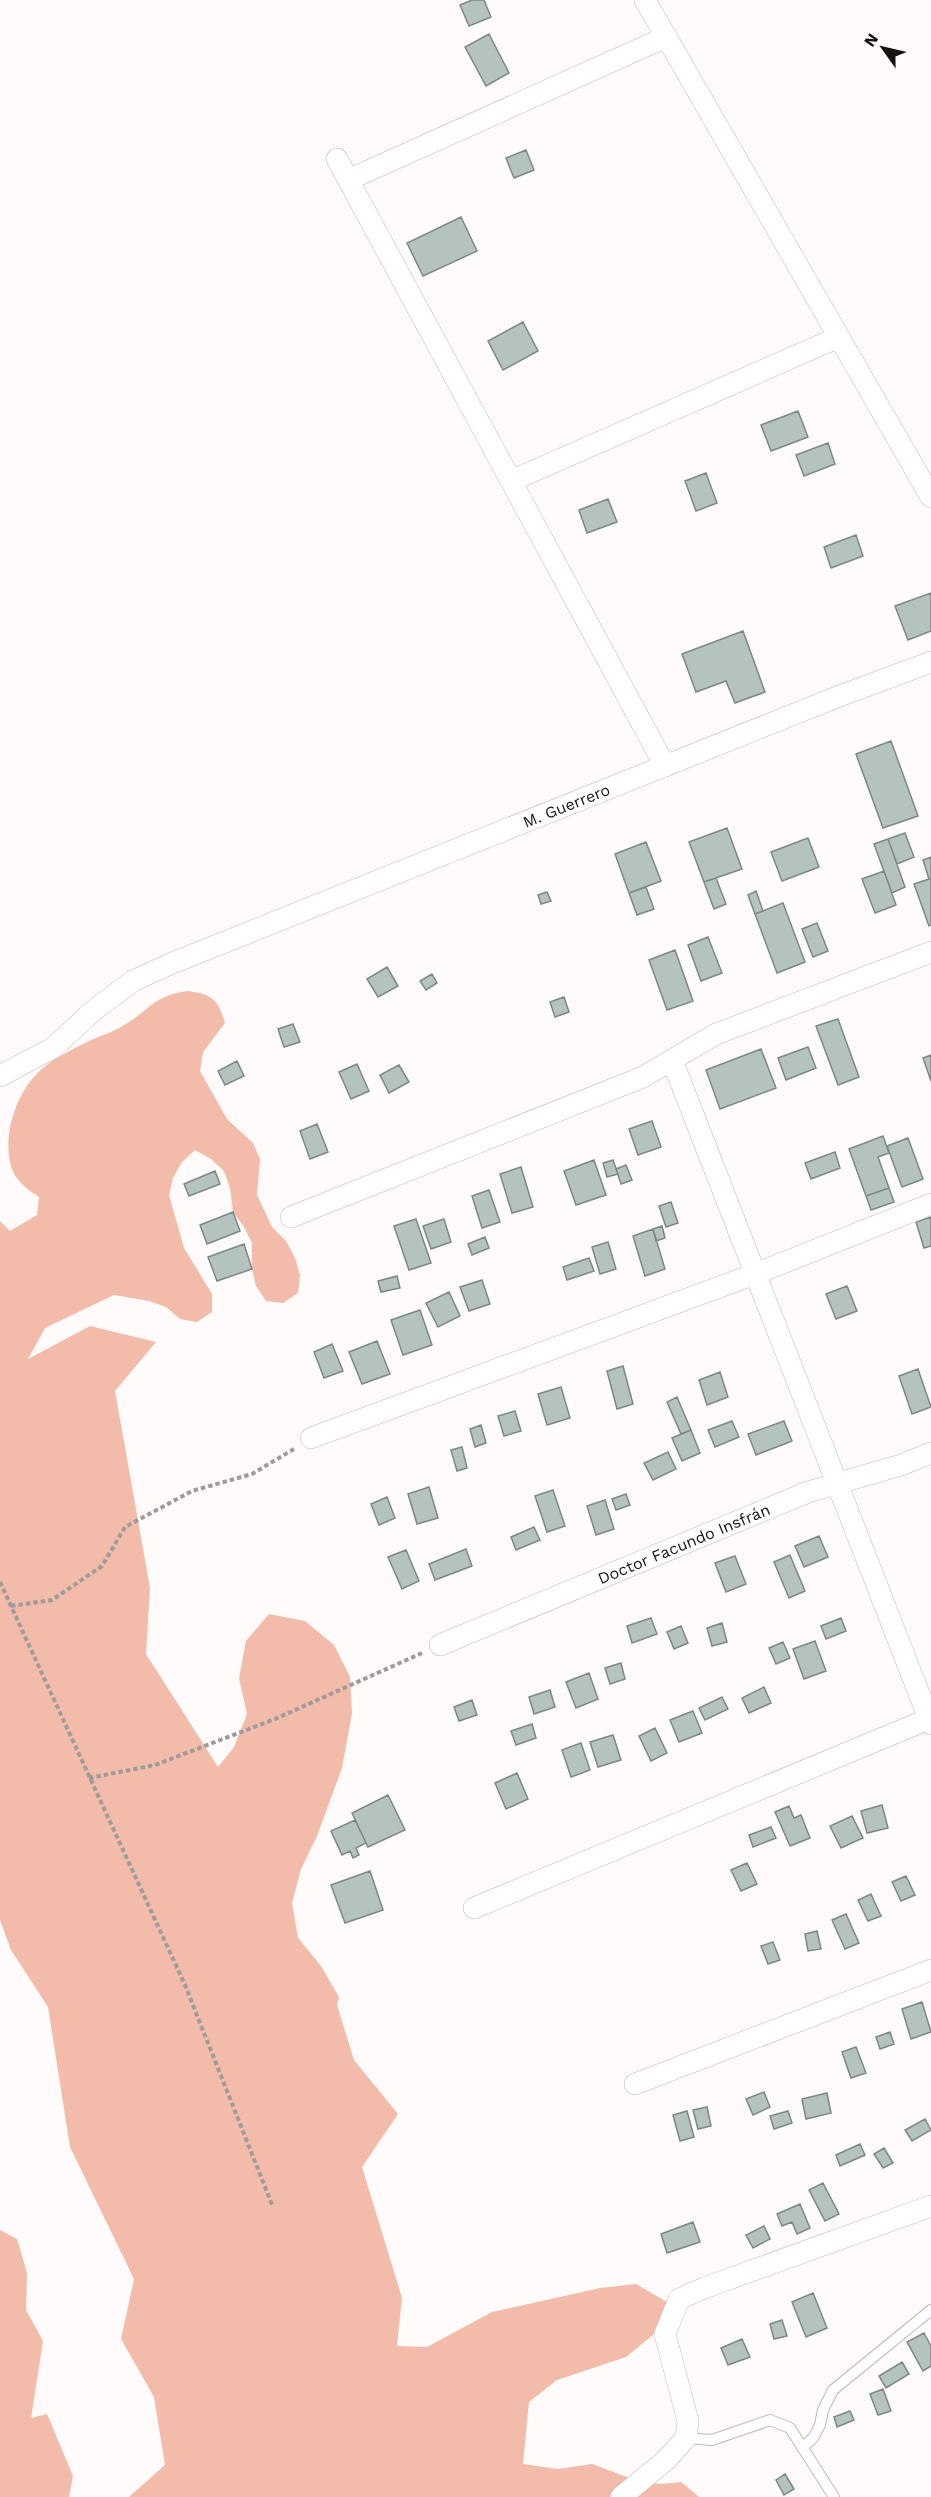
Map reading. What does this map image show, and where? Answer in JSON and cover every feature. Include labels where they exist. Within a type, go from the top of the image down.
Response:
[{"type":"street","points":[[645,0],[931,497]]},
{"type":"street","points":[[348,180],[666,37]]},
{"type":"street","points":[[337,159],[665,766]]},
{"type":"street","points":[[511,481],[839,337]]},
{"type":"street","name":"M. Guerrero","points":[[0,1076],[53,1048],[93,1011],[133,981],[665,766],[931,662]]},
{"type":"street","points":[[291,1217],[643,1077],[716,1034],[931,952]]},
{"type":"street","points":[[474,1908],[930,1720],[672,1060]]},
{"type":"street","points":[[311,1438],[755,1274],[931,1204]]},
{"type":"street","name":"Doctor Facundo Insfrán","points":[[440,1645],[808,1492],[931,1453]]},
{"type":"street","points":[[636,2084],[931,1970]]},
{"type":"street","points":[[621,2497],[666,2460],[686,2438],[688,2421],[665,2334],[679,2299],[931,2206]]},
{"type":"lane","points":[[802,2448],[813,2438],[820,2426],[823,2409],[833,2390],[931,2310]]},
{"type":"lane","points":[[686,2438],[711,2440],[770,2420],[790,2428],[834,2497]]},
{"type":"path","points":[[11,1606],[52,1600],[102,1566],[125,1527],[192,1491],[252,1474],[311,1438]]},
{"type":"path","points":[[0,1582],[185,1984],[273,2207]]},
{"type":"path","points":[[90,1778],[155,1765],[177,1757],[274,1719],[440,1645]]},
{"type":"shaded area","points":[[187,991],[208,996],[220,1008],[225,1023],[203,1052],[200,1071],[227,1119],[253,1143],[260,1159],[257,1195],[272,1227],[286,1241],[295,1258],[300,1275],[298,1293],[283,1303],[266,1301],[256,1286],[252,1269],[252,1243],[233,1212],[230,1188],[224,1171],[211,1159],[195,1150],[182,1162],[173,1178],[169,1195],[184,1248],[212,1294],[212,1312],[197,1322],[180,1319],[166,1307],[149,1301],[114,1295],[45,1328],[28,1359],[90,1326],[156,1342],[115,1391],[150,1588],[146,1654],[218,1767],[234,1747],[247,1714],[239,1678],[246,1641],[269,1614],[305,1621],[334,1645],[350,1677],[352,1713],[342,1768],[317,1836],[301,1869],[292,1903],[298,1938],[321,1966],[339,1997],[337,2005],[354,2060],[398,2114],[362,2167],[402,2298],[397,2346],[427,2347],[492,2312],[600,2288],[636,2284],[667,2302],[653,2335],[626,2357],[557,2380],[529,2402],[523,2464],[558,2469],[592,2464],[643,2483],[681,2482],[699,2497],[129,2497],[165,2465],[154,2397],[121,2339],[134,2279],[70,2147],[48,2007],[11,1950],[0,1920],[0,1221],[10,1231],[37,1215],[39,1197],[24,1186],[13,1172],[8,1145],[18,1102],[33,1077],[60,1056],[112,1032],[159,1000]]},
{"type":"shaded area","points":[[0,2230],[17,2239],[27,2273],[26,2310],[43,2341],[31,2418],[47,2414],[73,2476],[69,2497],[0,2497]]},
{"type":"building","points":[[472,0],[484,0],[491,17],[469,26],[460,5]]},
{"type":"building","points":[[489,34],[509,73],[486,86],[465,47]]},
{"type":"building","points":[[526,150],[534,170],[514,178],[506,158]]},
{"type":"building","points":[[461,217],[477,251],[423,276],[407,243]]},
{"type":"building","points":[[523,322],[538,351],[503,370],[488,341]]},
{"type":"building","points":[[798,411],[808,437],[771,451],[761,425]]},
{"type":"building","points":[[828,443],[835,464],[804,476],[796,455]]},
{"type":"building","points":[[706,473],[717,503],[696,511],[685,481]]},
{"type":"building","points":[[608,499],[617,522],[587,533],[579,510]]},
{"type":"building","points":[[856,535],[863,556],[831,568],[824,547]]},
{"type":"building","points":[[931,593],[931,631],[908,640],[895,606]]},
{"type":"building","points":[[743,631],[765,692],[735,703],[726,681],[696,692],[682,654]]},
{"type":"building","points":[[891,741],[918,816],[883,828],[856,754]]},
{"type":"building","points":[[727,828],[742,869],[704,882],[689,842]]},
{"type":"building","points":[[905,833],[914,857],[897,864],[888,839]]},
{"type":"building","points":[[808,838],[819,867],[782,881],[771,852]]},
{"type":"building","points":[[888,839],[905,887],[892,893],[874,844]]},
{"type":"building","points":[[646,842],[661,881],[629,893],[615,854]]},
{"type":"building","points":[[931,857],[931,925],[929,926],[914,884],[929,879],[923,860]]},
{"type":"building","points":[[884,871],[896,905],[875,913],[862,879]]},
{"type":"building","points":[[716,878],[726,904],[714,909],[704,882]]},
{"type":"building","points":[[646,887],[654,909],[637,915],[629,893]]},
{"type":"building","points":[[756,891],[763,911],[755,914],[748,895]]},
{"type":"building","points":[[547,892],[551,901],[541,904],[538,895]]},
{"type":"building","points":[[783,903],[805,962],[777,973],[755,914]]},
{"type":"building","points":[[817,923],[828,951],[813,957],[802,929]]},
{"type":"building","points":[[708,937],[722,973],[701,981],[688,945]]},
{"type":"building","points":[[675,950],[693,1001],[667,1010],[649,960]]},
{"type":"building","points":[[387,967],[398,986],[378,997],[367,979]]},
{"type":"building","points":[[432,974],[437,983],[426,990],[420,981]]},
{"type":"building","points":[[564,997],[569,1012],[555,1017],[550,1002]]},
{"type":"building","points":[[838,1019],[859,1077],[838,1085],[816,1026]]},
{"type":"building","points":[[293,1024],[300,1042],[284,1047],[278,1029]]},
{"type":"building","points":[[808,1047],[816,1068],[786,1080],[778,1058]]},
{"type":"building","points":[[761,1049],[776,1088],[720,1109],[706,1070]]},
{"type":"building","points":[[931,1055],[931,1081],[923,1058]]},
{"type":"building","points":[[237,1061],[244,1076],[225,1085],[218,1071]]},
{"type":"building","points":[[357,1064],[369,1091],[351,1099],[339,1072]]},
{"type":"building","points":[[399,1065],[409,1082],[389,1093],[380,1075]]},
{"type":"building","points":[[652,1121],[661,1147],[638,1155],[629,1129]]},
{"type":"building","points":[[317,1124],[328,1152],[310,1159],[300,1131]]},
{"type":"building","points":[[883,1136],[889,1153],[878,1157],[889,1188],[866,1196],[849,1149]]},
{"type":"building","points":[[908,1138],[923,1179],[902,1187],[887,1146]]},
{"type":"building","points":[[835,1152],[840,1168],[811,1179],[805,1163]]},
{"type":"building","points":[[594,1160],[606,1195],[576,1205],[564,1171]]},
{"type":"building","points":[[613,1160],[618,1174],[607,1177],[603,1163]]},
{"type":"building","points":[[626,1165],[632,1180],[621,1184],[616,1169]]},
{"type":"building","points":[[521,1167],[533,1207],[512,1213],[500,1174]]},
{"type":"building","points":[[215,1171],[220,1184],[189,1196],[184,1184]]},
{"type":"building","points":[[889,1188],[894,1202],[871,1210],[866,1196]]},
{"type":"building","points":[[489,1190],[500,1222],[482,1228],[472,1196]]},
{"type":"building","points":[[671,1202],[678,1223],[666,1227],[659,1206]]},
{"type":"building","points":[[233,1212],[240,1231],[207,1244],[200,1225]]},
{"type":"building","points":[[931,1217],[931,1246],[924,1248],[916,1222]]},
{"type":"building","points":[[416,1219],[431,1263],[409,1270],[394,1226]]},
{"type":"building","points":[[444,1219],[451,1242],[431,1249],[423,1226]]},
{"type":"building","points":[[662,1226],[665,1238],[656,1241],[653,1229]]},
{"type":"building","points":[[653,1229],[665,1269],[645,1276],[633,1236]]},
{"type":"building","points":[[485,1237],[489,1248],[472,1255],[468,1244]]},
{"type":"building","points":[[608,1242],[616,1269],[600,1274],[592,1247]]},
{"type":"building","points":[[244,1244],[252,1269],[217,1281],[208,1257]]},
{"type":"building","points":[[589,1258],[594,1271],[567,1280],[563,1267]]},
{"type":"building","points":[[397,1276],[400,1288],[381,1292],[378,1281]]},
{"type":"building","points":[[482,1280],[490,1304],[469,1311],[460,1287]]},
{"type":"building","points":[[847,1286],[857,1311],[836,1319],[826,1294]]},
{"type":"building","points":[[449,1292],[460,1316],[438,1327],[426,1303]]},
{"type":"building","points":[[420,1310],[432,1345],[403,1355],[391,1320]]},
{"type":"building","points":[[377,1341],[390,1374],[362,1384],[349,1352]]},
{"type":"building","points":[[332,1344],[343,1371],[324,1378],[314,1352]]},
{"type":"building","points":[[623,1366],[633,1404],[617,1409],[607,1371]]},
{"type":"building","points":[[918,1369],[931,1407],[912,1414],[899,1376]]},
{"type":"building","points":[[720,1372],[728,1397],[707,1405],[699,1380]]},
{"type":"building","points":[[561,1387],[570,1418],[547,1425],[538,1394]]},
{"type":"building","points":[[677,1397],[691,1430],[681,1434],[667,1402]]},
{"type":"building","points":[[515,1411],[521,1431],[504,1436],[498,1416]]},
{"type":"building","points":[[732,1421],[739,1437],[715,1447],[708,1430]]},
{"type":"building","points":[[784,1421],[792,1441],[756,1455],[748,1434]]},
{"type":"building","points":[[481,1425],[486,1443],[475,1447],[470,1429]]},
{"type":"building","points":[[691,1430],[700,1453],[682,1461],[672,1438]]},
{"type":"building","points":[[462,1447],[467,1468],[457,1471],[451,1450]]},
{"type":"building","points":[[668,1452],[676,1469],[653,1480],[644,1463]]},
{"type":"building","points":[[429,1487],[438,1518],[417,1524],[408,1494]]},
{"type":"building","points":[[553,1490],[565,1526],[547,1532],[535,1496]]},
{"type":"building","points":[[626,1494],[630,1505],[616,1510],[612,1499]]},
{"type":"building","points":[[387,1497],[395,1518],[379,1525],[371,1504]]},
{"type":"building","points":[[605,1500],[614,1529],[596,1535],[587,1506]]},
{"type":"building","points":[[534,1527],[540,1540],[516,1550],[511,1537]]},
{"type":"building","points":[[819,1536],[828,1557],[804,1567],[795,1546]]},
{"type":"building","points":[[466,1549],[472,1566],[435,1580],[429,1564]]},
{"type":"building","points":[[406,1550],[419,1581],[402,1589],[388,1557]]},
{"type":"building","points":[[790,1555],[805,1591],[789,1598],[774,1562]]},
{"type":"building","points":[[735,1556],[746,1584],[726,1592],[715,1563]]},
{"type":"building","points":[[651,1618],[657,1634],[632,1643],[627,1626]]},
{"type":"building","points":[[841,1618],[846,1631],[826,1639],[821,1626]]},
{"type":"building","points":[[722,1623],[727,1642],[712,1646],[707,1628]]},
{"type":"building","points":[[681,1626],[688,1643],[674,1649],[667,1632]]},
{"type":"building","points":[[815,1641],[826,1671],[804,1679],[793,1649]]},
{"type":"building","points":[[783,1642],[790,1658],[776,1664],[769,1648]]},
{"type":"building","points":[[621,1663],[625,1679],[610,1684],[605,1668]]},
{"type":"building","points":[[589,1673],[598,1699],[576,1708],[566,1682]]},
{"type":"building","points":[[764,1687],[771,1703],[749,1713],[742,1698]]},
{"type":"building","points":[[550,1690],[555,1707],[534,1714],[529,1697]]},
{"type":"building","points":[[722,1697],[728,1709],[705,1720],[699,1708]]},
{"type":"building","points":[[472,1700],[477,1715],[459,1721],[454,1707]]},
{"type":"building","points":[[693,1711],[702,1733],[679,1742],[670,1720]]},
{"type":"building","points":[[532,1724],[536,1738],[516,1745],[511,1731]]},
{"type":"building","points":[[655,1728],[667,1753],[651,1761],[639,1736]]},
{"type":"building","points":[[613,1735],[621,1760],[598,1767],[590,1742]]},
{"type":"building","points":[[581,1743],[590,1770],[571,1777],[562,1750]]},
{"type":"building","points":[[517,1773],[528,1799],[506,1809],[495,1783]]},
{"type":"building","points":[[388,1795],[405,1830],[368,1847],[352,1813]]},
{"type":"building","points":[[882,1805],[888,1828],[867,1833],[861,1811]]},
{"type":"building","points":[[789,1806],[794,1818],[801,1815],[810,1838],[790,1846],[775,1812]]},
{"type":"building","points":[[852,1816],[863,1838],[841,1848],[830,1826]]},
{"type":"building","points":[[355,1820],[366,1843],[356,1848],[359,1855],[353,1858],[350,1851],[342,1855],[331,1831]]},
{"type":"building","points":[[771,1827],[776,1838],[753,1847],[749,1835]]},
{"type":"building","points":[[747,1863],[757,1884],[741,1891],[731,1870]]},
{"type":"building","points":[[370,1871],[383,1910],[345,1923],[331,1885]]},
{"type":"building","points":[[906,1876],[915,1895],[901,1901],[892,1882]]},
{"type":"building","points":[[871,1894],[881,1916],[868,1921],[858,1900]]},
{"type":"building","points":[[846,1914],[859,1943],[845,1949],[832,1920]]},
{"type":"building","points":[[817,1931],[821,1949],[808,1951],[805,1934]]},
{"type":"building","points":[[773,1942],[780,1960],[768,1964],[761,1946]]},
{"type":"building","points":[[922,2002],[931,2032],[911,2039],[902,2009]]},
{"type":"building","points":[[890,2032],[894,2044],[880,2049],[876,2037]]},
{"type":"building","points":[[856,2047],[866,2073],[851,2078],[842,2052]]},
{"type":"building","points":[[764,2092],[770,2107],[753,2115],[746,2099]]},
{"type":"building","points":[[827,2093],[831,2113],[806,2119],[802,2099]]},
{"type":"building","points":[[707,2107],[711,2126],[698,2129],[693,2110]]},
{"type":"building","points":[[687,2111],[694,2137],[680,2141],[673,2115]]},
{"type":"building","points":[[788,2111],[792,2123],[774,2129],[770,2116]]},
{"type":"building","points":[[925,2119],[931,2130],[912,2141],[905,2130]]},
{"type":"building","points":[[860,2144],[865,2155],[840,2166],[836,2155]]},
{"type":"building","points":[[884,2148],[893,2163],[883,2168],[874,2154]]},
{"type":"building","points":[[823,2183],[839,2214],[825,2221],[809,2190]]},
{"type":"building","points":[[800,2204],[810,2228],[797,2234],[792,2222],[782,2226],[777,2214]]},
{"type":"building","points":[[693,2222],[700,2242],[667,2253],[661,2234]]},
{"type":"building","points":[[764,2226],[770,2239],[753,2248],[746,2235]]},
{"type":"building","points":[[813,2293],[827,2328],[806,2337],[792,2302]]},
{"type":"building","points":[[782,2320],[787,2336],[774,2339],[770,2324]]},
{"type":"building","points":[[924,2333],[931,2346],[931,2366],[923,2371],[907,2342]]},
{"type":"building","points":[[742,2339],[750,2357],[728,2365],[721,2348]]},
{"type":"building","points":[[902,2362],[909,2374],[886,2388],[879,2376]]},
{"type":"building","points":[[883,2389],[891,2411],[878,2415],[870,2394]]},
{"type":"building","points":[[850,2411],[854,2420],[837,2427],[834,2417]]},
{"type":"building","points":[[785,2474],[794,2489],[784,2495],[776,2480]]}]
